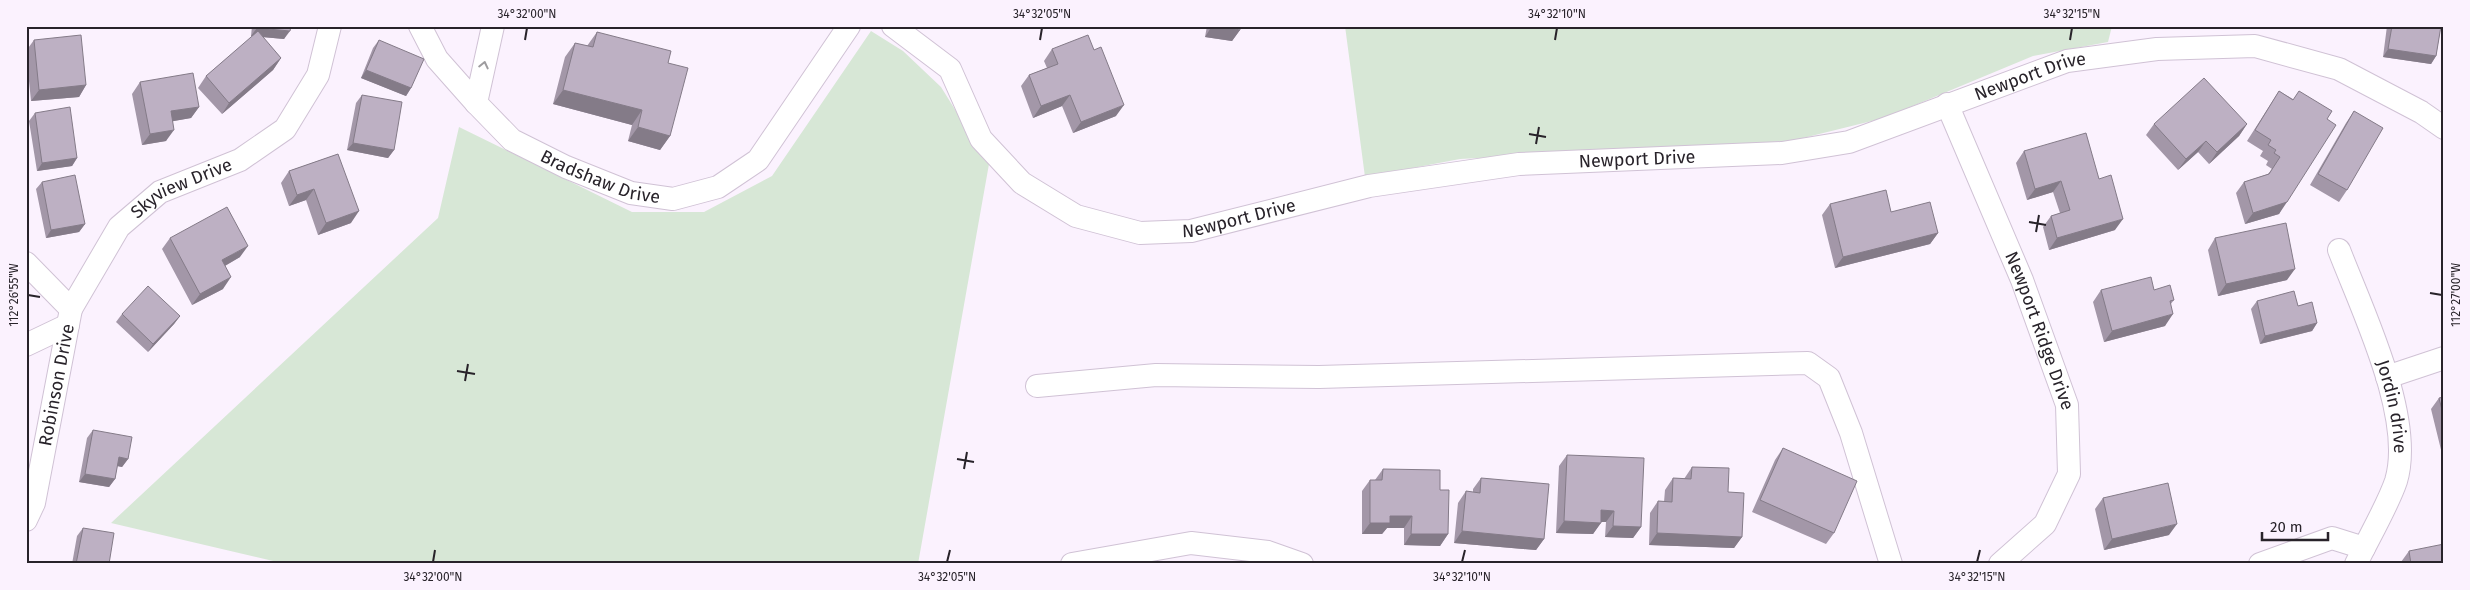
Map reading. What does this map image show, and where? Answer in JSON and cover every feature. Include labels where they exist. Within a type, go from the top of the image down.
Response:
[{"type":"street","name":"Skyview Drive","points":[[69,317],[119,227],[160,192],[240,160],[285,129],[318,75],[330,26]]},
{"type":"street","name":"Bradshaw Drive","points":[[420,26],[437,59],[512,140],[566,166],[631,193],[673,199],[718,187],[758,160],[849,26]]},
{"type":"street","points":[[476,103],[493,26]]},
{"type":"street","name":"Newport Drive","points":[[893,26],[950,69],[981,139],[1022,183],[1076,216],[1140,233],[1191,230],[1369,186],[1519,164],[1782,153],[1849,142],[2067,61],[2157,49],[2255,46],[2339,69],[2421,112],[2444,128]]},
{"type":"street","name":"Newport Ridge Drive","points":[[1947,104],[2022,280],[2068,405],[2069,474],[2045,524],[2014,559]]},
{"type":"street","name":"Jordin drive","points":[[2339,250],[2387,377],[2401,440],[2396,480],[2360,556]]},
{"type":"street","points":[[26,263],[69,317]]},
{"type":"street","name":"Robinson Drive","points":[[26,345],[69,317]]},
{"type":"street","name":"Robinson Drive","points":[[26,520],[34,503],[69,317]]},
{"type":"street","points":[[2387,377],[2444,358]]},
{"type":"street","points":[[1038,386],[1156,375],[1319,377],[1808,363],[1828,378],[1840,406],[1851,433],[1891,564]]},
{"type":"street","points":[[2260,564],[2332,538],[2360,556]]},
{"type":"street","points":[[1079,562],[1191,543],[1268,552],[1302,564]]},
{"type":"green space","points":[[1345,26],[2112,26],[2108,42],[2033,56],[1884,118],[1791,141],[1460,159],[1365,177]]},
{"type":"green space","points":[[871,31],[903,51],[941,87],[989,164],[918,564],[286,564],[111,523],[438,218],[459,127],[632,212],[704,212],[772,176]]},
{"type":"building","points":[[257,26],[291,26],[290,31],[257,28]]},
{"type":"building","points":[[1219,26],[1240,26],[1240,30]]},
{"type":"building","points":[[2392,26],[2441,26],[2436,56],[2388,49]]},
{"type":"building","points":[[258,31],[281,58],[229,103],[206,76]]},
{"type":"building","points":[[597,32],[671,51],[668,63],[688,68],[670,136],[638,127],[642,110],[563,90],[575,43],[593,47]]},
{"type":"building","points":[[81,35],[86,85],[39,90],[34,40]]},
{"type":"building","points":[[1088,35],[1094,50],[1101,47],[1124,105],[1081,122],[1070,95],[1041,106],[1029,75],[1058,64],[1052,49]]},
{"type":"building","points":[[379,40],[424,59],[411,88],[366,70]]},
{"type":"building","points":[[193,73],[199,107],[171,111],[174,130],[150,134],[140,82]]},
{"type":"building","points":[[2204,78],[2247,124],[2217,152],[2206,141],[2186,159],[2154,124]]},
{"type":"building","points":[[2279,91],[2293,100],[2299,91],[2332,111],[2327,119],[2336,125],[2287,202],[2253,213],[2244,182],[2269,174],[2280,157],[2274,153],[2276,150],[2268,145],[2271,140],[2255,130]]},
{"type":"building","points":[[362,95],[402,102],[394,150],[353,143]]},
{"type":"building","points":[[70,107],[77,158],[42,163],[35,113]]},
{"type":"building","points":[[2354,111],[2383,128],[2347,190],[2318,174]]},
{"type":"building","points":[[2086,133],[2099,179],[2111,175],[2123,219],[2057,238],[2051,216],[2070,210],[2061,181],[2035,189],[2024,151]]},
{"type":"building","points":[[338,154],[359,211],[326,223],[314,189],[297,195],[289,171]]},
{"type":"building","points":[[75,175],[85,224],[51,230],[42,182]]},
{"type":"building","points":[[1886,190],[1891,212],[1930,202],[1938,233],[1843,257],[1830,204]]},
{"type":"building","points":[[227,207],[248,246],[222,260],[231,277],[200,294],[170,238]]},
{"type":"building","points":[[2286,223],[2295,269],[2226,284],[2215,238]]},
{"type":"building","points":[[2151,277],[2154,290],[2170,285],[2174,300],[2170,301],[2173,314],[2112,331],[2101,290]]},
{"type":"building","points":[[148,286],[180,316],[153,344],[122,314]]},
{"type":"building","points":[[2294,291],[2298,306],[2312,302],[2317,323],[2265,336],[2257,301]]},
{"type":"building","points":[[2444,397],[2444,418],[2439,398]]},
{"type":"building","points":[[93,430],[132,437],[128,459],[119,457],[115,479],[85,474]]},
{"type":"building","points":[[1783,448],[1857,481],[1834,533],[1760,500]]},
{"type":"building","points":[[1567,455],[1644,458],[1641,527],[1613,526],[1614,511],[1601,510],[1601,523],[1564,521]]},
{"type":"building","points":[[1692,467],[1729,468],[1728,492],[1744,493],[1742,537],[1657,533],[1658,501],[1672,502],[1673,478],[1691,479]]},
{"type":"building","points":[[1383,469],[1440,470],[1440,490],[1449,490],[1448,534],[1411,534],[1412,516],[1390,516],[1390,523],[1370,523],[1370,480],[1382,480]]},
{"type":"building","points":[[1481,478],[1549,484],[1544,539],[1462,531],[1466,491],[1480,493]]},
{"type":"building","points":[[2168,483],[2177,524],[2112,539],[2103,498]]},
{"type":"building","points":[[83,528],[114,533],[109,564],[76,564]]},
{"type":"building","points":[[2444,544],[2444,564],[2411,564],[2409,551]]}]
